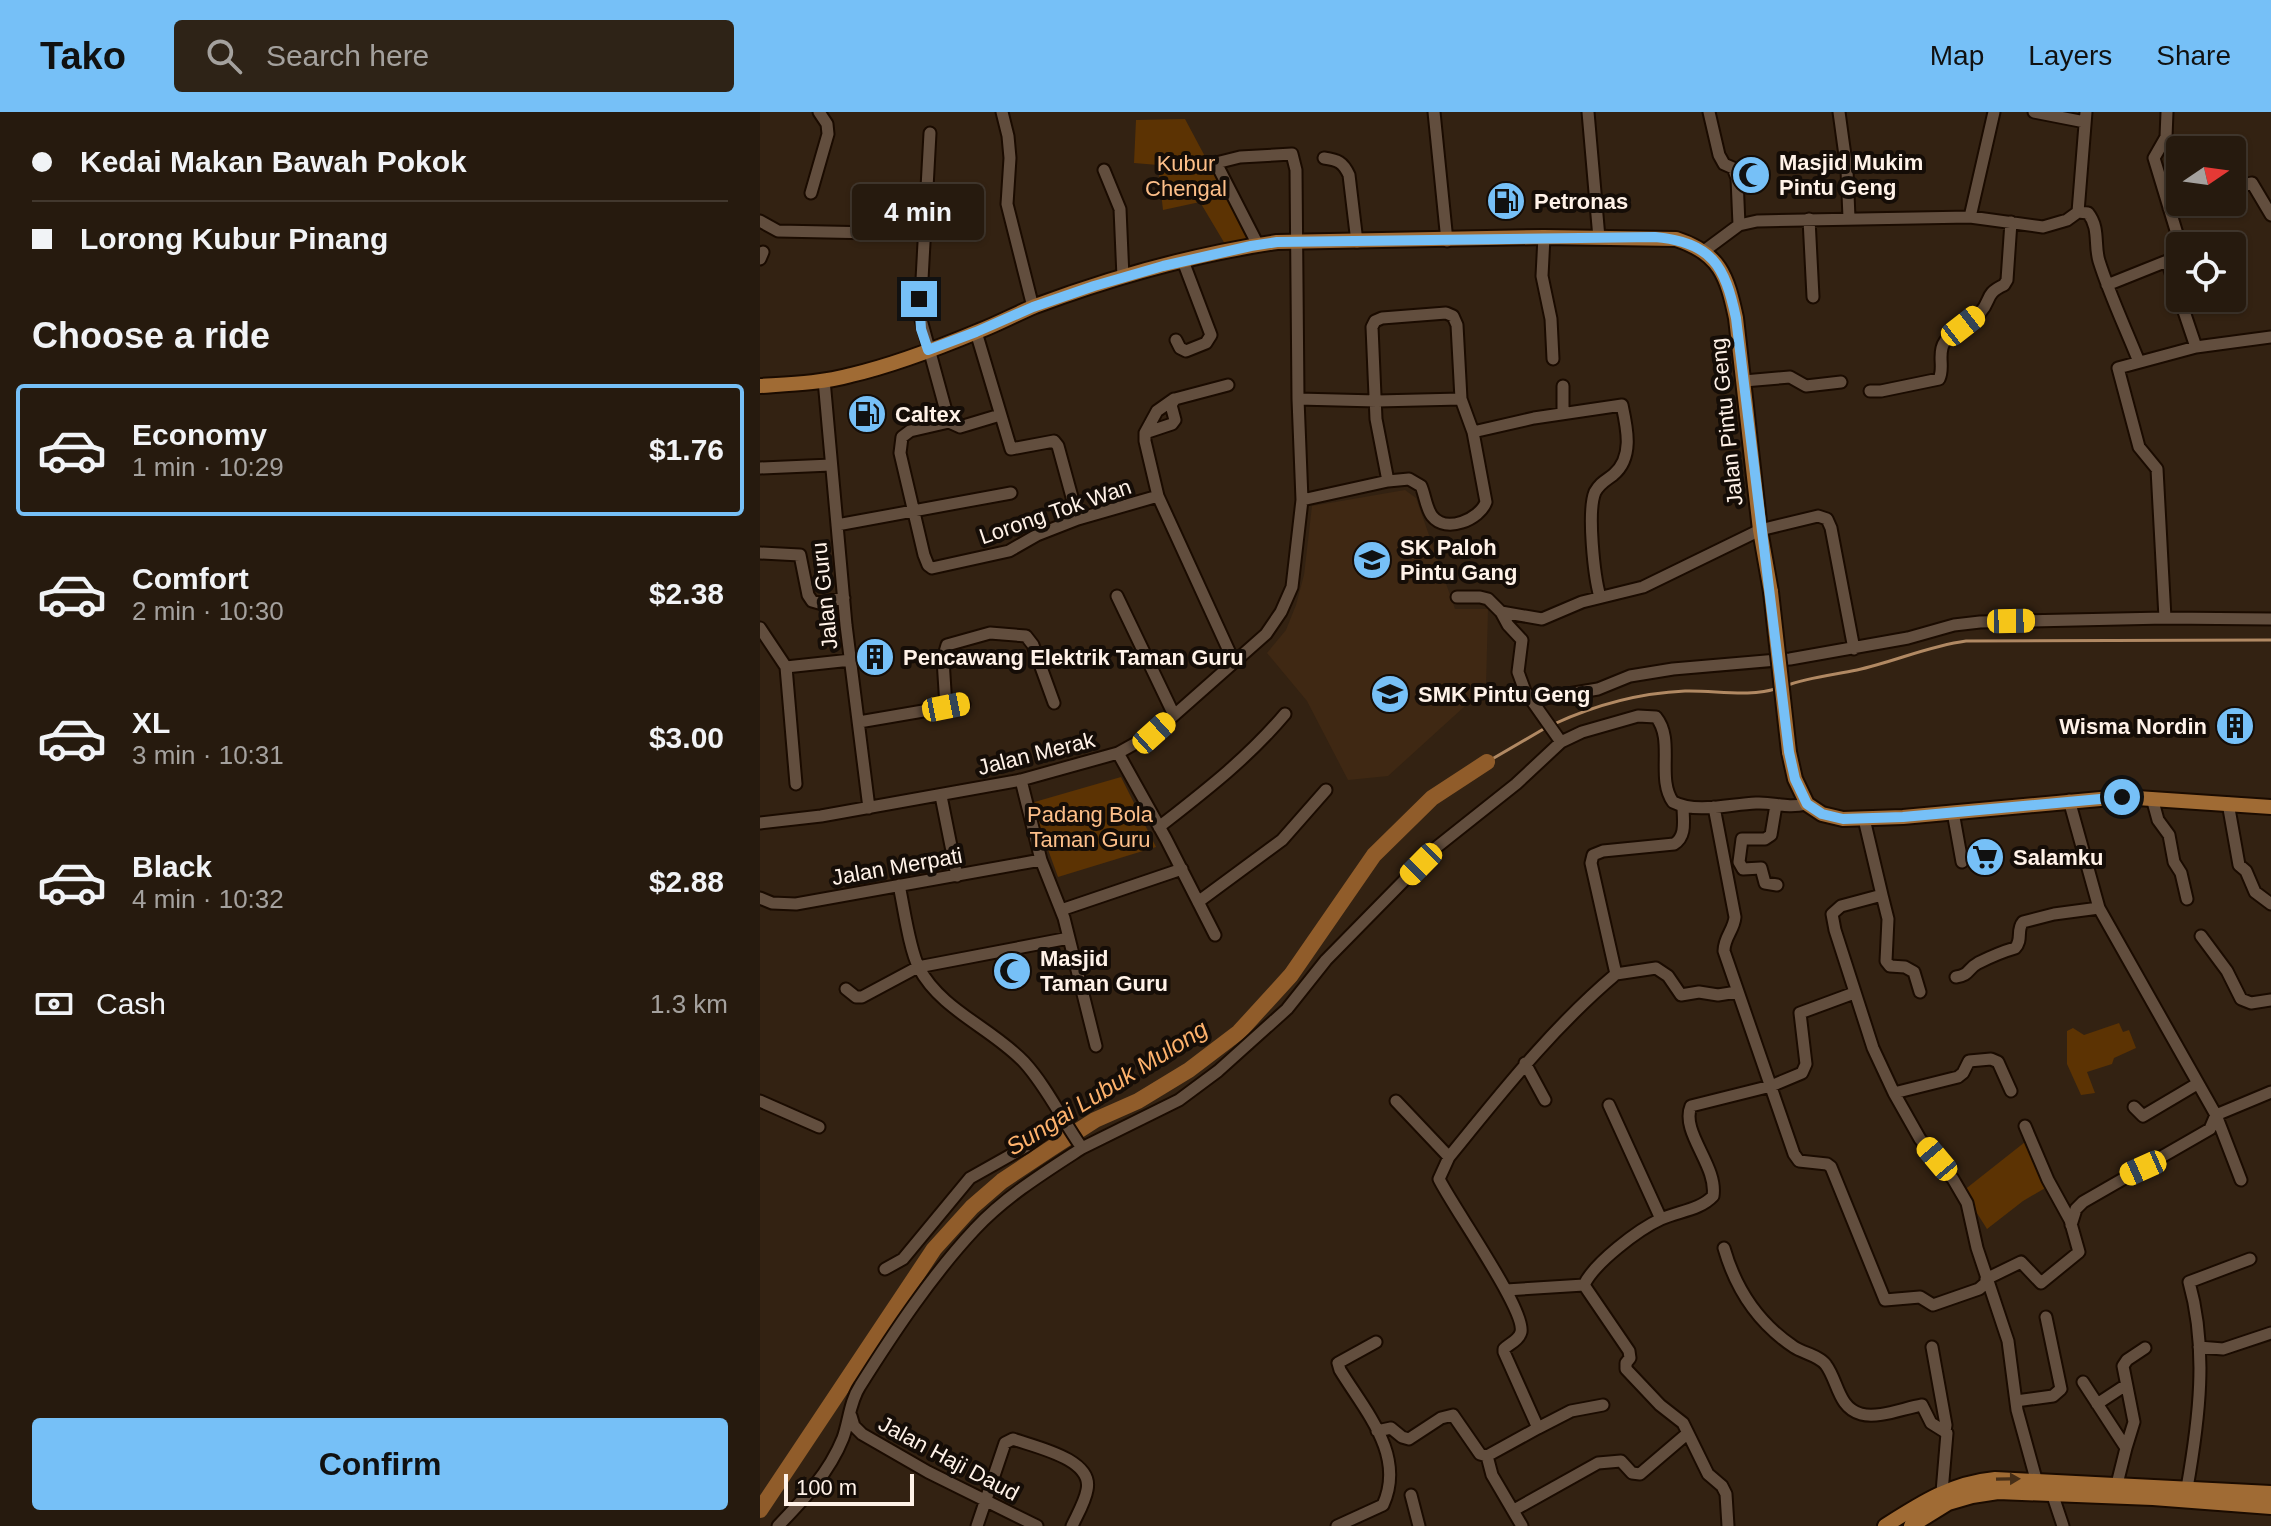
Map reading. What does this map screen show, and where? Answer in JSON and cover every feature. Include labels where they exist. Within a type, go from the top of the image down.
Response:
[{"type":"main road","points":[[760,386],[850,376],[976,332],[1033,307],[1123,277],[1258,245],[1544,237],[1676,239],[1704,251]]},
{"type":"main road","name":"Jalan Pintu Geng","points":[[1704,251],[1724,273],[1736,318],[1789,752],[1795,779],[1807,804]]},
{"type":"main road","points":[[1807,804],[1833,817],[1864,819],[2069,800],[2152,798],[2271,807]]},
{"type":"main road","points":[[1885,1526],[1942,1492],[1975,1481],[2036,1479],[2187,1488],[2265,1499]]},
{"type":"main road","points":[[1911,1526],[1927,1521],[1948,1503],[1998,1492],[2265,1499]]},
{"type":"street","points":[[811,193],[828,134],[827,124],[819,112]]},
{"type":"street","points":[[1002,112],[1010,158],[1007,204],[1033,307]]},
{"type":"street","points":[[1434,112],[1447,241]]},
{"type":"street","points":[[1588,112],[1599,238]]},
{"type":"street","points":[[1709,112],[1719,155],[1724,164],[1733,168],[1737,178],[1739,225]]},
{"type":"street","points":[[1839,112],[1847,170],[1849,218]]},
{"type":"street","points":[[1970,217],[1994,112]]},
{"type":"street","points":[[2034,112],[2085,117],[2078,212]]},
{"type":"street","points":[[2166,136],[2167,112]]},
{"type":"street","points":[[930,133],[920,316],[949,422]]},
{"type":"street","points":[[2166,137],[2154,158],[2166,186]]},
{"type":"street","name":"Jalan Merak","points":[[760,823],[941,796],[1021,780],[1118,753],[1154,733],[1266,634],[1285,605],[1295,566],[1302,500],[1296,170],[1292,154],[1240,157],[1216,163],[1258,245]]},
{"type":"street","points":[[1324,158],[1345,165],[1349,175],[1357,242]]},
{"type":"street","points":[[1104,170],[1120,209],[1123,277]]},
{"type":"street","points":[[2246,184],[2252,183],[2271,215]]},
{"type":"street","points":[[1704,251],[1739,225],[1757,221],[1970,217],[2043,227],[2067,220],[2078,212],[2088,213],[2093,219],[2098,257],[2107,285],[2139,362]]},
{"type":"street","points":[[1809,219],[1813,297]]},
{"type":"street","points":[[760,221],[778,231],[924,234]]},
{"type":"street","points":[[1870,391],[1939,379],[1942,374],[1942,346],[1980,313],[1991,291],[2004,285],[2007,280],[2011,222]]},
{"type":"street","points":[[1544,237],[1542,276],[1551,319],[1553,359]]},
{"type":"street","points":[[1176,340],[1180,348],[1186,351],[1206,343],[1211,335],[1183,261]]},
{"type":"street","points":[[2107,285],[2166,261]]},
{"type":"street","points":[[2184,312],[2196,347]]},
{"type":"street","points":[[1302,500],[1409,479],[1421,486],[1433,518],[1450,524],[1478,516],[1486,502],[1473,432],[1461,399],[1457,325],[1453,316],[1446,313],[1382,318],[1375,321],[1372,327],[1376,419],[1388,481]]},
{"type":"street","points":[[976,332],[1011,449],[1054,441],[1078,519]]},
{"type":"street","points":[[2165,618],[2157,469],[2139,447],[2118,368],[2196,347],[2271,337]]},
{"type":"street","points":[[1744,381],[1792,377],[1806,386],[1841,382]]},
{"type":"street","name":"Jalan Guru","points":[[824,380],[844,598],[869,808]]},
{"type":"street","points":[[1228,385],[1175,399],[1157,411],[1145,433],[1158,496],[1234,662]]},
{"type":"street","points":[[1563,386],[1563,413]]},
{"type":"street","points":[[1145,433],[1172,424],[1175,420],[1171,405],[1175,399]]},
{"type":"street","points":[[1298,399],[1461,399]]},
{"type":"street","points":[[1473,432],[1563,413],[1622,405],[1627,445],[1624,462],[1614,474],[1601,482],[1594,494],[1592,507],[1595,571],[1600,597]]},
{"type":"street","points":[[915,509],[900,453],[900,443],[910,431],[949,422],[960,427],[1000,415]]},
{"type":"street","points":[[760,468],[831,465]]},
{"type":"street","name":"Lorong Tok Wan","points":[[837,525],[1011,493]]},
{"type":"street","name":"Lorong Tok Wan","points":[[915,509],[924,555],[932,568],[1009,551],[1037,535],[1078,519],[1158,496]]},
{"type":"street","points":[[1501,612],[1542,619],[1582,602],[1643,587],[1760,530],[1818,516],[1827,519],[1831,528],[1854,649]]},
{"type":"street","points":[[760,553],[800,555],[812,601],[819,603],[844,598]]},
{"type":"street","points":[[1117,596],[1174,715]]},
{"type":"street","points":[[1457,597],[1488,599],[1522,640],[1518,672],[1525,691],[1558,738]]},
{"type":"street","points":[[1532,700],[1598,689],[1630,676],[1673,669],[1790,659],[1854,649],[1908,638],[1942,627],[1980,622],[2271,619]]},
{"type":"street","points":[[760,628],[786,667],[796,784]]},
{"type":"street","points":[[946,707],[943,659],[947,645],[990,633],[1026,636],[1033,645],[1054,703]]},
{"type":"street","points":[[786,667],[851,660]]},
{"type":"street","points":[[859,722],[964,704]]},
{"type":"street","points":[[1159,827],[1258,746],[1285,714]]},
{"type":"street","points":[[778,1526],[808,1496],[825,1473],[836,1456],[858,1389],[932,1281],[976,1228],[1025,1185],[1081,1146],[1179,1100],[1218,1071],[1287,1009],[1326,960],[1438,846],[1516,784],[1558,738],[1638,716],[1656,717],[1663,733],[1668,796],[1673,802],[1683,806],[1714,807],[1758,803],[1790,808],[1807,804]]},
{"type":"street","points":[[1118,753],[1215,935]]},
{"type":"street","points":[[1021,780],[1041,860],[1069,938],[1096,1046]]},
{"type":"street","points":[[1198,902],[1282,840],[1326,790]]},
{"type":"street","points":[[941,796],[957,876]]},
{"type":"street","points":[[2152,798],[2158,820],[2169,835],[2174,862],[2181,873],[2187,899]]},
{"type":"street","points":[[2069,800],[2099,908],[2216,1115],[2241,1180]]},
{"type":"street","points":[[2228,803],[2238,862],[2246,871],[2255,892],[2271,904]]},
{"type":"street","points":[[1776,805],[1771,835],[1765,839],[1742,839],[1739,862],[1743,869],[1761,868],[1765,883],[1777,885]]},
{"type":"street","points":[[1616,974],[1592,859],[1603,851],[1674,844],[1682,837],[1683,806]]},
{"type":"street","points":[[1714,807],[1735,917],[1734,925],[1725,937],[1724,951],[1737,992],[1794,1154],[1799,1161],[1831,1167],[1885,1300],[1920,1297],[1933,1305],[1979,1289],[1986,1280],[2021,1262],[2041,1283],[2079,1252],[2071,1225],[2025,1126]]},
{"type":"street","points":[[1953,812],[1962,862]]},
{"type":"street","points":[[1864,819],[1888,919],[1886,961],[1890,966],[1905,967],[1914,972],[1920,992]]},
{"type":"street","name":"Jalan Merpati","points":[[760,898],[772,903],[796,904],[1041,860]]},
{"type":"street","points":[[1061,910],[1182,869]]},
{"type":"street","points":[[899,885],[918,967],[943,998],[1018,1056],[1081,1146]]},
{"type":"street","points":[[1882,895],[1841,906],[1832,914],[1835,930],[1873,1048],[1894,1093],[1920,1139],[1963,1194],[1986,1280],[2008,1341],[2016,1401],[2036,1479]]},
{"type":"street","points":[[1956,977],[1967,974],[1976,964],[1996,953],[2015,948],[2023,922],[2099,908]]},
{"type":"street","points":[[2201,936],[2227,971],[2241,999],[2251,1003],[2271,1000]]},
{"type":"street","points":[[846,989],[856,997],[869,995],[918,967],[1069,938]]},
{"type":"street","points":[[1538,1428],[1504,1352],[1522,1328],[1506,1290],[1439,1179],[1449,1157],[1565,1019],[1616,974],[1656,968],[1668,976],[1681,995],[1737,992]]},
{"type":"street","points":[[1506,1290],[1584,1285],[1600,1264],[1636,1235],[1661,1219],[1707,1204],[1715,1187],[1692,1129],[1688,1110],[1691,1106],[1771,1086],[1802,1073],[1806,1068],[1800,1013],[1854,993]]},
{"type":"street","points":[[1894,1093],[1958,1077],[1969,1061],[1983,1059],[1998,1062],[2011,1091]]},
{"type":"street","points":[[1525,1063],[1545,1100]]},
{"type":"street","points":[[2134,1107],[2143,1116],[2197,1084]]},
{"type":"street","points":[[2071,1225],[2076,1209],[2083,1202],[2210,1129],[2216,1115],[2271,1092]]},
{"type":"street","points":[[760,1101],[819,1127]]},
{"type":"street","points":[[1396,1101],[1449,1157]]},
{"type":"street","points":[[1609,1105],[1661,1219]]},
{"type":"street","points":[[885,1269],[903,1259],[970,1178],[1065,1121]]},
{"type":"street","points":[[1724,1248],[1737,1284],[1757,1316],[1797,1349],[1823,1361],[1849,1408],[1864,1415],[1873,1415],[1922,1405],[1931,1423],[1945,1431]]},
{"type":"street","points":[[2187,1488],[2198,1421],[2199,1347],[2197,1311],[2189,1282],[2250,1259]]},
{"type":"street","points":[[1584,1285],[1629,1351],[1626,1369],[1660,1405],[1683,1423],[1708,1474],[1722,1486],[1726,1494],[1728,1526]]},
{"type":"street","points":[[2016,1401],[2053,1396],[2061,1389],[2046,1317]]},
{"type":"street","points":[[2199,1347],[2225,1349],[2271,1333]]},
{"type":"street","points":[[1337,1526],[1383,1505],[1389,1491],[1390,1460],[1338,1363],[1376,1342]]},
{"type":"street","points":[[1932,1347],[1948,1440],[1942,1492]]},
{"type":"street","points":[[2117,1484],[2134,1423],[2123,1364],[2145,1348]]},
{"type":"street","points":[[2083,1382],[2126,1448]]},
{"type":"street","points":[[2097,1404],[2126,1385]]},
{"type":"street","points":[[1377,1431],[1391,1428],[1409,1439],[1441,1418],[1453,1415],[1480,1454],[1487,1456],[1571,1411],[1603,1405]]},
{"type":"street","name":"Jalan Haji Daud","points":[[851,1416],[854,1426],[862,1434],[986,1502],[1037,1526]]},
{"type":"street","points":[[1514,1510],[1599,1463],[1621,1461],[1632,1473],[1640,1474],[1688,1433]]},
{"type":"street","points":[[977,1526],[1005,1443],[1013,1439],[1073,1461],[1086,1476],[1088,1488],[1072,1526]]},
{"type":"street","points":[[1487,1456],[1492,1475],[1522,1526]]},
{"type":"street","points":[[2052,1493],[2063,1526]]},
{"type":"street","points":[[1411,1495],[1419,1526]]},
{"type":"shaded area","points":[[1405,490],[1416,498],[1455,609],[1488,609],[1486,687],[1388,776],[1348,780],[1307,701],[1267,653],[1286,630],[1296,605],[1304,575],[1312,506]]},
{"type":"green space","name":"Kubur Chengal","points":[[1185,119],[1249,239],[1225,244],[1200,202],[1163,210],[1158,165],[1134,163],[1136,120]]},
{"type":"green space","name":"Padang Bola Taman Guru","points":[[1121,777],[1156,847],[1058,877],[1031,803]]},
{"type":"green space","points":[[2119,1023],[2123,1032],[2129,1030],[2136,1048],[2114,1058],[2112,1064],[2087,1072],[2095,1093],[2081,1095],[2067,1064],[2067,1031],[2073,1028],[2084,1035]]},
{"type":"green space","points":[[2025,1142],[2047,1187],[1987,1229],[1963,1191]]},
{"type":"waterway","name":"Sungai Lubuk Mulong","points":[[1785,686],[1966,641],[2271,640]]},
{"type":"waterway","name":"Sungai Lubuk Mulong","points":[[1554,724],[1602,706],[1652,694],[1685,691],[1755,693],[1778,688]]},
{"type":"waterway","name":"Sungai Lubuk Mulong","points":[[1487,762],[1547,727]]},
{"type":"waterway","name":"Sungai Lubuk Mulong","points":[[760,1510],[934,1249],[972,1207],[1002,1181],[1050,1149],[1095,1120],[1138,1101],[1189,1070],[1239,1032],[1291,975],[1374,855],[1432,798],[1487,762]]},
{"type":"place","name":"Masjid Mukim Pintu Geng","points":[[1751,175]]},
{"type":"place","name":"Petronas","points":[[1506,201]]},
{"type":"place","name":"Caltex","points":[[867,414]]},
{"type":"place","name":"SK Paloh Pintu Gang","points":[[1372,560]]},
{"type":"place","name":"Pencawang Elektrik Taman Guru","points":[[875,657]]},
{"type":"place","name":"SMK Pintu Geng","points":[[1390,694]]},
{"type":"place","name":"Wisma Nordin","points":[[2235,726]]},
{"type":"place","name":"Salamku","points":[[1985,857]]},
{"type":"place","name":"Masjid Taman Guru","points":[[1012,971]]},
{"type":"route","points":[[919,299],[921,329],[928,350],[1033,307],[1123,277],[1277,242],[1655,237],[1692,244],[1715,261],[1730,288],[1789,752],[1795,779],[1807,804],[1822,814],[1843,819],[1903,817],[2122,797]]}]
